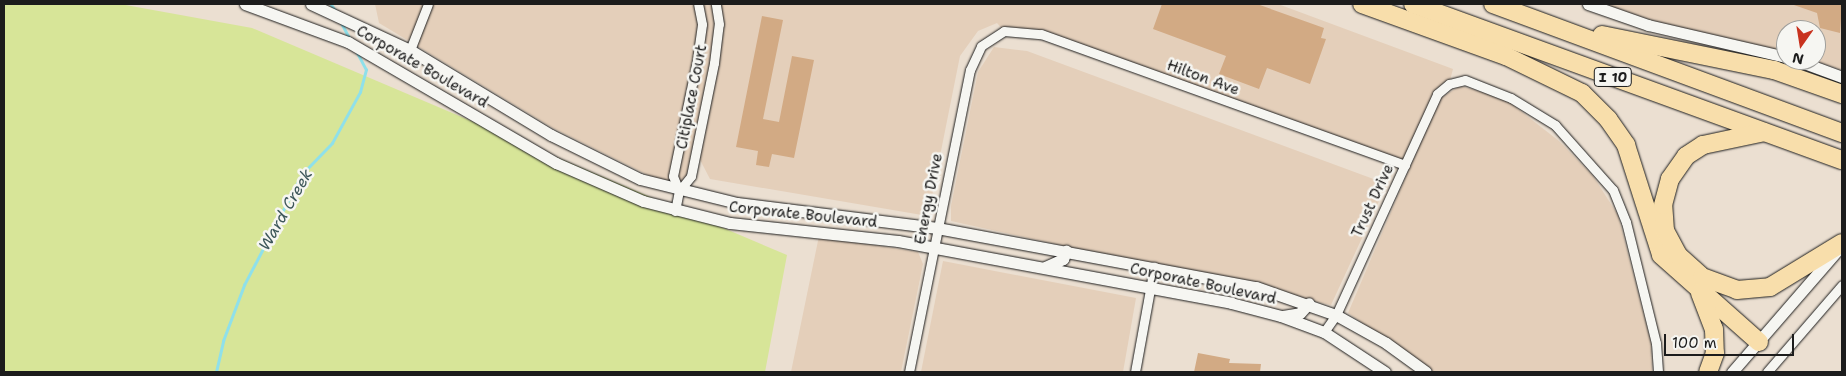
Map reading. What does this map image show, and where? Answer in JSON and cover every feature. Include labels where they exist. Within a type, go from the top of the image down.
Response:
[{"type":"highway","points":[[1362,4],[1506,56],[1582,94],[1608,119],[1626,145],[1660,255],[1700,284],[1762,337]]},
{"type":"highway","name":"I 10","points":[[1413,4],[1842,160]]},
{"type":"highway","name":"I 10","points":[[1493,4],[1842,133]]},
{"type":"highway","points":[[1545,23],[1774,70],[1842,94]]},
{"type":"highway","points":[[1708,372],[1715,353],[1714,330],[1700,284],[1668,239],[1663,214],[1667,186],[1680,163],[1703,145],[1765,132]]},
{"type":"highway","points":[[1700,284],[1737,290],[1770,287],[1842,244]]},
{"type":"street","name":"Corporate Boulevard","points":[[245,4],[303,22],[416,79],[601,185],[675,210],[730,223],[934,247],[1150,288],[1281,316],[1324,332],[1386,372]]},
{"type":"street","name":"Corporate Boulevard","points":[[311,4],[410,50],[599,161],[679,191],[737,203],[937,228],[1256,287],[1309,303],[1336,315],[1386,343],[1426,372]]},
{"type":"street","points":[[410,50],[428,4]]},
{"type":"street","name":"Citiplace Court","points":[[675,210],[679,191],[691,176],[707,97],[719,24],[716,4]]},
{"type":"street","points":[[1588,4],[1648,25],[1776,55]]},
{"type":"street","name":"Citiplace Court","points":[[679,191],[674,176],[702,24],[701,5]]},
{"type":"street","name":"Hilton Ave","points":[[991,38],[1014,29],[1041,34],[1405,166]]},
{"type":"street","name":"Energy Drive","points":[[909,372],[970,70],[974,57],[991,38]]},
{"type":"street","points":[[1823,70],[1842,77]]},
{"type":"street","name":"Trust Drive","points":[[1324,332],[1336,315],[1437,94],[1449,84],[1465,80],[1511,98],[1555,125],[1599,171],[1613,190],[1626,222],[1656,343],[1658,372]]},
{"type":"street","points":[[690,93],[707,97]]},
{"type":"street","points":[[1732,372],[1842,244]]},
{"type":"street","points":[[1043,268],[1063,259],[1066,251]]},
{"type":"street","points":[[1135,372],[1154,267]]},
{"type":"street","points":[[1766,372],[1842,285]]},
{"type":"street","points":[[1281,316],[1300,313],[1309,303]]},
{"type":"shaded area","points":[[375,4],[1278,4],[1453,69],[1449,84],[1437,94],[1405,165],[1041,34],[1004,31],[997,23],[978,31],[960,56],[928,216],[710,179],[696,152],[689,188],[658,180],[553,128],[379,23]]},
{"type":"shaded area","points":[[1601,4],[1842,4],[1842,70],[1826,65],[1826,20],[1776,20],[1776,50],[1666,25]]},
{"type":"shaded area","points":[[994,47],[1027,51],[1387,184],[1331,305],[951,221],[951,206],[978,72]]},
{"type":"shaded area","points":[[1460,86],[1504,98],[1559,141],[1593,176],[1618,215],[1651,343],[1652,372],[1433,372],[1348,313],[1439,99]]},
{"type":"shaded area","points":[[819,236],[918,252],[923,264],[901,372],[791,372]]},
{"type":"shaded area","points":[[943,261],[1136,298],[1123,372],[921,372]]},
{"type":"green space","points":[[4,4],[120,4],[252,28],[787,255],[765,372],[4,372]]},
{"type":"building","points":[[1162,4],[1257,4],[1324,28],[1321,38],[1326,39],[1310,84],[1267,68],[1259,89],[1219,74],[1226,56],[1153,29]]},
{"type":"building","points":[[1791,4],[1842,4],[1840,33],[1826,30],[1826,20],[1818,20],[1817,13]]},
{"type":"building","points":[[762,16],[783,20],[763,119],[779,122],[792,56],[814,60],[794,158],[772,154],[769,167],[756,165],[758,151],[736,147]]},
{"type":"building","points":[[1198,353],[1230,359],[1229,363],[1261,364],[1260,372],[1194,372]]},
{"type":"waterway","name":"Ward Creek","points":[[331,4],[335,10]]},
{"type":"waterway","name":"Ward Creek","points":[[341,22],[349,37]]},
{"type":"waterway","name":"Ward Creek","points":[[216,372],[223,341],[244,285],[302,174],[332,143],[360,92],[366,70],[357,53]]}]
